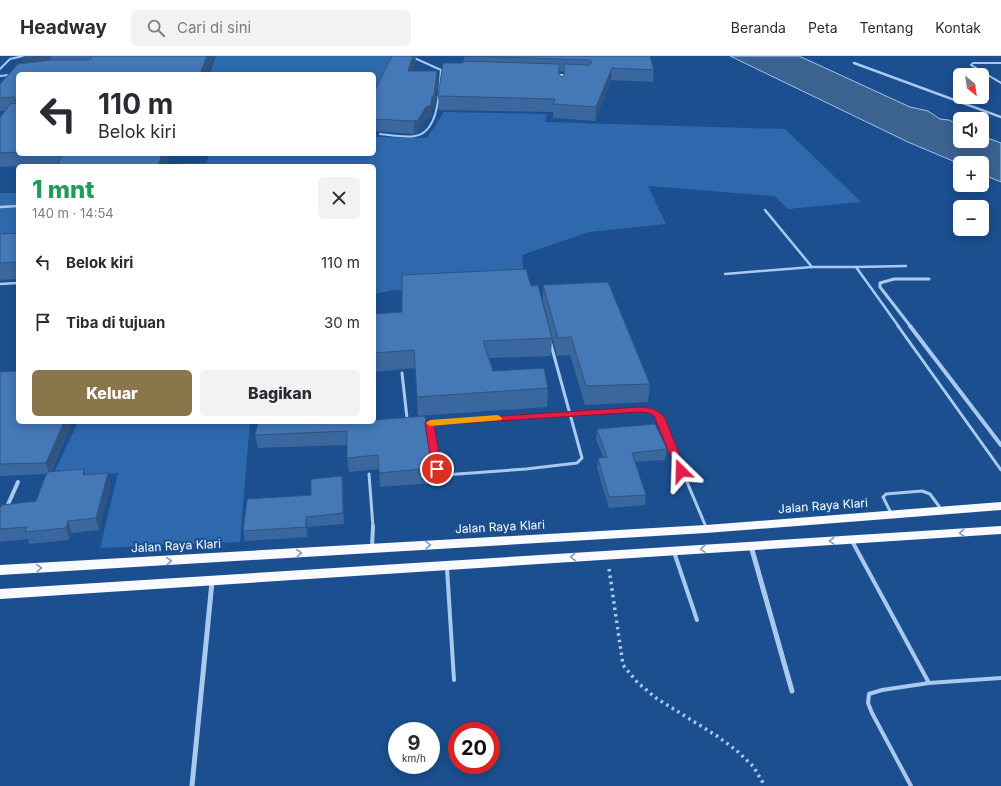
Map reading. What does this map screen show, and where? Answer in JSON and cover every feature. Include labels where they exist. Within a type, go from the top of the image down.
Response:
[{"type":"highway","name":"Jalan Raya Klari","points":[[0,570],[706,529],[1001,506]]},
{"type":"highway","points":[[0,594],[212,582],[674,550],[1001,530]]},
{"type":"street","points":[[854,63],[1001,118]]},
{"type":"street","points":[[929,279],[894,279],[880,283],[880,287],[1001,445]]},
{"type":"street","points":[[3,516],[18,482]]},
{"type":"street","points":[[751,545],[792,691]]},
{"type":"street","points":[[192,786],[212,582]]},
{"type":"lane","points":[[0,69],[10,59],[23,56]]},
{"type":"lane","points":[[410,56],[441,70],[448,70]]},
{"type":"lane","points":[[1001,63],[971,65],[1001,83]]},
{"type":"lane","points":[[380,134],[415,136],[424,131],[435,118],[441,70]]},
{"type":"lane","points":[[0,76],[16,74]]},
{"type":"lane","points":[[554,74],[568,75]]},
{"type":"lane","points":[[561,81],[562,75]]},
{"type":"lane","points":[[0,207],[16,206]]},
{"type":"lane","points":[[765,210],[812,267]]},
{"type":"lane","points":[[725,274],[812,267],[906,266]]},
{"type":"lane","points":[[856,267],[1001,470]]},
{"type":"lane","points":[[0,284],[16,283]]},
{"type":"lane","points":[[429,423],[436,467],[444,475],[526,469],[577,463],[581,461],[582,458],[550,340]]},
{"type":"lane","points":[[402,373],[407,418],[412,422]]},
{"type":"lane","points":[[416,423],[570,413],[640,410],[651,411],[657,414],[706,529]]},
{"type":"lane","points":[[369,474],[373,528],[372,549]]},
{"type":"lane","points":[[892,515],[883,497],[886,494],[922,491],[930,494],[943,511]]},
{"type":"lane","points":[[852,540],[929,683]]},
{"type":"lane","points":[[674,550],[697,620]]},
{"type":"lane","points":[[447,565],[454,680]]},
{"type":"lane","points":[[911,786],[872,714],[868,703],[869,694],[882,690],[929,683],[1001,678]]},
{"type":"path","points":[[607,555],[623,665],[631,678],[664,704],[718,737],[746,758],[760,775],[765,786]]},
{"type":"shaded area","points":[[216,56],[394,56],[376,91],[376,72],[210,72]]},
{"type":"shaded area","points":[[730,56],[799,56],[910,107],[928,111],[940,119],[953,122],[953,148],[989,148],[989,139],[1001,143],[1001,182],[989,177],[989,156],[953,156],[953,161],[908,142]]},
{"type":"shaded area","points":[[444,112],[547,114],[545,122],[785,129],[861,202],[788,209],[775,196],[648,186],[666,224],[589,232],[522,255],[525,284],[393,290],[376,294],[376,164],[173,164],[206,163],[208,156],[376,156],[376,137],[427,138]]},
{"type":"shaded area","points":[[0,193],[16,193],[16,241],[0,242]]},
{"type":"shaded area","points":[[77,424],[250,424],[240,542],[100,548],[118,473],[50,481]]},
{"type":"building","points":[[25,56],[44,56],[22,58]]},
{"type":"building","points":[[90,56],[207,56],[201,72],[16,72],[16,100],[13,99],[15,97],[0,98],[0,84],[18,64],[51,60],[89,60],[92,58]]},
{"type":"building","points":[[392,56],[413,56],[408,71],[437,71],[434,96],[432,97],[431,105],[426,107],[418,120],[376,119],[376,88]]},
{"type":"building","points":[[464,56],[650,56],[654,70],[612,68],[596,107],[553,104],[555,99],[438,96],[443,63],[463,63],[463,61],[559,64],[559,75],[562,77],[564,75],[564,64],[590,65],[592,62],[590,60]]},
{"type":"building","points":[[16,103],[16,152],[0,153],[0,118],[10,104]]},
{"type":"building","points":[[62,156],[161,156],[159,164],[58,164]]},
{"type":"building","points":[[16,233],[16,262],[0,263],[0,234]]},
{"type":"building","points":[[526,269],[531,286],[538,285],[552,338],[483,341],[493,371],[544,368],[548,388],[417,397],[414,350],[376,353],[376,314],[402,312],[402,275]]},
{"type":"building","points":[[608,282],[650,384],[586,386],[571,337],[558,338],[543,285]]},
{"type":"building","points":[[16,371],[16,424],[63,424],[46,463],[0,464],[0,372]]},
{"type":"building","points":[[425,416],[432,468],[379,473],[378,455],[347,458],[347,431],[255,435],[258,424],[376,424],[376,420]]},
{"type":"building","points":[[655,424],[667,449],[632,453],[646,495],[609,497],[598,458],[607,457],[597,429]]},
{"type":"building","points":[[84,469],[83,475],[108,473],[96,518],[68,521],[66,528],[25,532],[27,527],[0,529],[0,508],[2,505],[36,501],[47,472]]},
{"type":"building","points":[[342,476],[343,513],[306,517],[306,527],[243,531],[247,499],[311,495],[311,479]]},
{"type":"slow traffic","points":[[430,423],[498,418]]},
{"type":"route","points":[[437,469],[429,423],[570,413],[640,410],[651,411],[657,414],[660,418],[681,471]]}]
